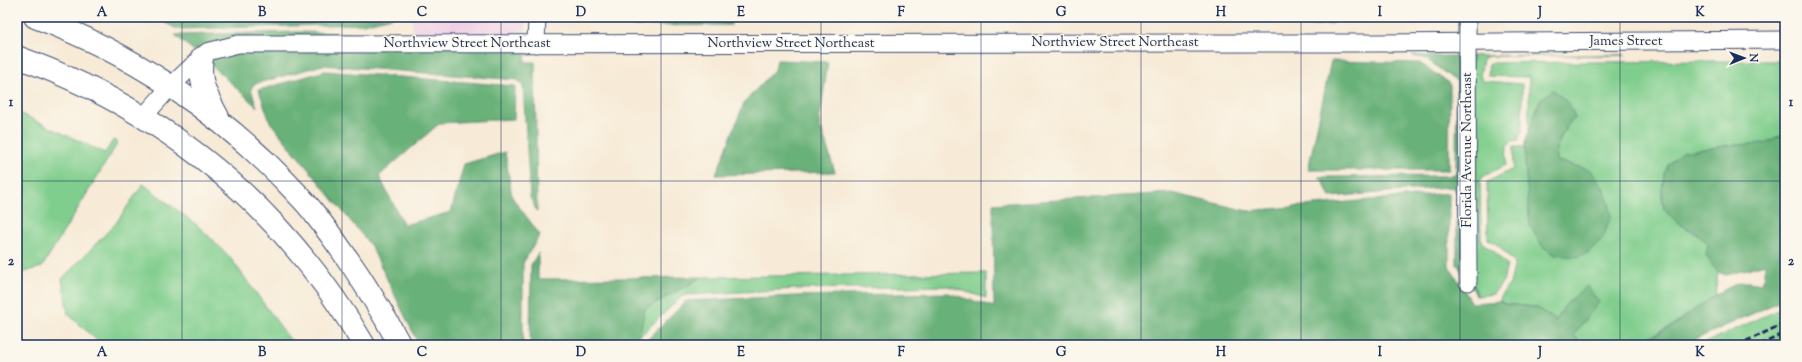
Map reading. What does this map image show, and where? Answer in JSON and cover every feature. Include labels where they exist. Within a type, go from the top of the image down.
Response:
[{"type":"main road","points":[[35,17],[58,26],[122,57],[171,86],[221,122],[262,157],[314,212],[358,272],[400,345]]},
{"type":"main road","points":[[17,57],[53,70],[144,116],[192,149],[239,188],[283,232],[328,290],[364,345]]},
{"type":"main road","points":[[202,58],[199,72],[205,93],[221,122]]},
{"type":"street","points":[[536,17],[536,44]]},
{"type":"street","name":"Florida Avenue Northeast","points":[[1467,17],[1468,282]]},
{"type":"street","name":"James Street","points":[[1467,43],[1785,40]]},
{"type":"street","name":"Northview Street Northeast","points":[[144,116],[171,86],[207,52],[238,44],[1467,43]]},
{"type":"shaded area","points":[[412,17],[526,17],[526,36],[413,35]]},
{"type":"green space","points":[[154,17],[392,17],[363,24],[177,29]]},
{"type":"green space","points":[[627,17],[731,17],[731,25],[627,26]]},
{"type":"green space","points":[[1291,17],[1333,17],[1332,24],[1295,26]]},
{"type":"green space","points":[[300,32],[526,36],[525,62],[535,62],[537,212],[530,197],[523,86],[518,80],[323,65],[254,84],[251,89],[257,107],[210,64],[212,51],[194,49],[194,51],[175,35]]},
{"type":"green space","points":[[1625,55],[1488,56],[1483,59],[1480,75],[1483,81],[1522,84],[1522,131],[1518,140],[1512,141],[1507,145],[1506,165],[1484,176],[1480,181],[1481,242],[1493,250],[1507,265],[1503,281],[1493,294],[1477,296],[1458,230],[1472,56]]},
{"type":"green space","points":[[1412,56],[1472,56],[1458,229],[1477,296],[1457,264],[1457,193],[1454,188],[1448,187],[1330,197],[1324,183],[1319,177],[1448,176],[1455,174],[1457,82],[1425,58]]},
{"type":"green space","points":[[777,60],[828,62],[819,122],[835,172],[716,175],[744,103],[775,69]]},
{"type":"green space","points":[[1331,61],[1420,63],[1450,84],[1449,170],[1308,170]]},
{"type":"green space","points":[[1785,61],[1785,133],[1765,143],[1724,146],[1664,174],[1662,200],[1664,208],[1677,222],[1708,243],[1712,265],[1718,272],[1715,295],[1674,325],[1632,345],[1582,345],[1574,335],[1599,302],[1566,304],[1556,321],[1536,307],[1505,304],[1500,301],[1501,295],[1510,284],[1515,263],[1498,245],[1488,239],[1487,182],[1513,169],[1514,147],[1525,147],[1530,226],[1591,170],[1557,161],[1556,148],[1566,127],[1575,118],[1540,100],[1529,132],[1529,77],[1488,76],[1489,63]]},
{"type":"green space","points":[[325,71],[515,86],[514,119],[440,123],[379,176],[404,225],[451,212],[464,164],[505,152],[512,197],[540,235],[523,263],[523,345],[419,345],[371,246],[270,122],[259,90]]},
{"type":"green space","points":[[1553,90],[1567,102],[1575,118],[1566,127],[1556,148],[1557,161],[1591,170],[1603,187],[1609,203],[1611,216],[1603,238],[1588,253],[1577,257],[1555,255],[1542,246],[1530,226],[1525,163],[1525,143],[1540,100]]},
{"type":"green space","points":[[17,112],[105,153],[113,140],[117,141],[117,144],[42,267],[17,274]]},
{"type":"green space","points":[[1785,133],[1785,299],[1683,345],[1632,345],[1669,328],[1709,299],[1729,287],[1738,283],[1746,282],[1761,284],[1765,276],[1765,264],[1726,275],[1718,272],[1706,255],[1708,243],[1692,230],[1679,224],[1664,209],[1662,191],[1664,174],[1668,165],[1681,152],[1724,146],[1765,143]]},
{"type":"green space","points":[[143,184],[198,226],[229,256],[294,345],[102,345],[68,314],[62,279],[116,223]]},
{"type":"green space","points":[[1172,193],[1248,211],[1449,193],[1449,266],[1472,303],[1500,301],[1505,304],[1536,307],[1556,321],[1566,304],[1587,286],[1599,302],[1574,335],[1582,345],[642,345],[686,301],[796,296],[948,293],[994,307],[993,204]]},
{"type":"green space","points":[[538,253],[538,279],[702,277],[645,309],[639,337],[631,345],[530,345],[531,265]]},
{"type":"green space","points":[[986,273],[986,298],[948,286],[796,289],[686,295],[681,297],[639,337],[645,309],[702,277]]},
{"type":"green space","points":[[1785,307],[1785,345],[1700,345]]},
{"type":"railway","points":[[1738,345],[1785,323]]},
{"type":"railway","points":[[1760,345],[1785,333]]}]
